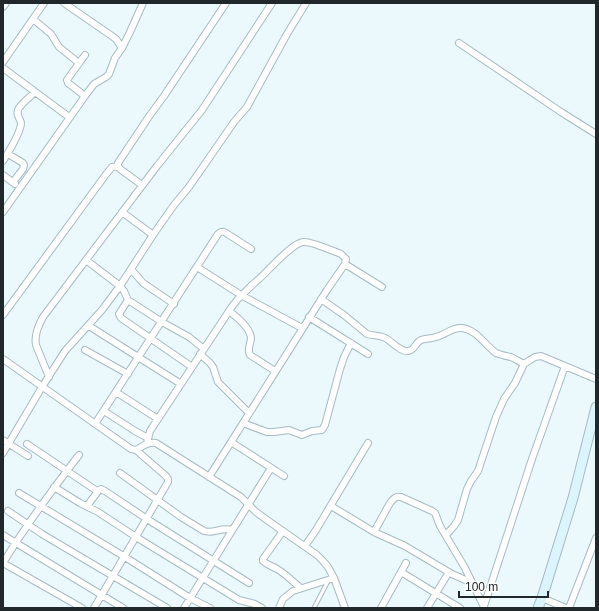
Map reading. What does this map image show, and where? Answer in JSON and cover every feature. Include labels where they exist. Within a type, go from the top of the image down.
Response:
[{"type":"street","points":[[3,7],[6,3]]},
{"type":"street","points":[[3,62],[44,3]]},
{"type":"street","points":[[64,3],[110,34],[116,39],[122,48]]},
{"type":"street","points":[[3,212],[94,84],[109,74],[115,58],[122,48],[143,3]]},
{"type":"street","points":[[118,166],[119,160],[226,3]]},
{"type":"street","points":[[49,377],[36,346],[35,335],[43,317],[142,185],[202,110],[272,3]]},
{"type":"street","points":[[3,454],[6,442],[65,351],[89,326],[120,286],[174,205],[234,122],[247,107],[287,34],[306,3]]},
{"type":"street","points":[[33,19],[51,34],[59,47],[79,63]]},
{"type":"street","points":[[459,43],[596,134]]},
{"type":"street","points":[[85,55],[67,80],[68,83],[85,96]]},
{"type":"street","points":[[3,68],[69,118]]},
{"type":"street","points":[[3,161],[8,154],[20,128],[21,123],[18,115],[18,108],[35,92]]},
{"type":"street","points":[[8,154],[24,165],[13,182]]},
{"type":"street","points":[[3,315],[106,173],[112,167],[118,166],[142,185]]},
{"type":"street","points":[[3,175],[20,187]]},
{"type":"street","points":[[122,212],[153,235]]},
{"type":"street","points":[[95,424],[220,232],[223,231],[251,249]]},
{"type":"street","points":[[136,450],[148,440],[150,431],[241,295],[297,244],[310,242],[341,254],[346,259],[345,264],[309,317],[209,477]]},
{"type":"street","points":[[86,260],[120,286],[128,300],[183,334],[210,362],[218,382],[249,413]]},
{"type":"street","points":[[345,264],[382,288]]},
{"type":"street","points":[[197,267],[241,295],[302,328]]},
{"type":"street","points":[[131,269],[143,283],[174,304]]},
{"type":"street","points":[[321,299],[367,334],[386,338],[402,351],[410,351],[421,340],[437,337],[452,330],[462,328],[474,333],[495,352],[511,357],[524,364]]},
{"type":"street","points":[[128,300],[120,311],[119,316],[124,322],[192,367]]},
{"type":"street","points":[[229,311],[250,333],[250,355],[275,371]]},
{"type":"street","points":[[309,317],[368,354]]},
{"type":"street","points":[[89,326],[181,384]]},
{"type":"street","points":[[243,423],[267,432],[289,430],[302,435],[312,431],[322,430],[325,425],[344,357],[352,343]]},
{"type":"street","points":[[85,350],[128,374]]},
{"type":"street","points":[[446,535],[458,520],[467,489],[478,471],[496,417],[504,399],[515,383],[524,364],[535,357],[541,356],[596,379]]},
{"type":"street","points":[[3,359],[131,449],[136,450],[168,479],[168,482],[158,500],[94,608]]},
{"type":"street","points":[[485,607],[532,459],[565,366]]},
{"type":"street","points":[[116,392],[158,419]]},
{"type":"street","points":[[538,608],[573,498],[596,406]]},
{"type":"street","points":[[104,410],[148,440],[156,443],[241,497],[256,512],[305,546],[328,567],[345,608]]},
{"type":"street","points":[[6,442],[28,456]]},
{"type":"street","points":[[231,442],[284,476]]},
{"type":"street","points":[[305,546],[331,506],[368,443]]},
{"type":"street","points":[[27,444],[97,492]]},
{"type":"street","points":[[79,455],[40,506],[3,563],[82,608]]},
{"type":"street","points":[[184,608],[271,468]]},
{"type":"street","points":[[120,473],[181,517],[204,531],[211,532],[222,529],[232,530]]},
{"type":"street","points":[[54,487],[98,512],[136,538],[242,602],[254,604],[262,608]]},
{"type":"street","points":[[87,506],[100,489],[105,491],[249,583]]},
{"type":"street","points":[[19,493],[125,556],[190,598],[210,608]]},
{"type":"street","points":[[374,532],[390,503],[397,497],[401,497],[432,511],[465,568],[485,607]]},
{"type":"street","points":[[331,506],[374,532],[405,546],[449,572],[472,583]]},
{"type":"street","points":[[8,511],[167,608]]},
{"type":"street","points":[[283,531],[263,561],[266,564],[277,568],[301,588]]},
{"type":"street","points":[[3,535],[123,608]]},
{"type":"street","points":[[542,598],[567,608],[596,538]]},
{"type":"street","points":[[381,608],[406,563]]},
{"type":"street","points":[[401,572],[461,608],[467,608]]},
{"type":"street","points":[[427,608],[449,572]]},
{"type":"street","points":[[278,608],[283,599],[293,591],[332,579]]},
{"type":"street","points":[[238,608],[242,602]]},
{"type":"lane","points":[[314,608],[332,579]]}]
